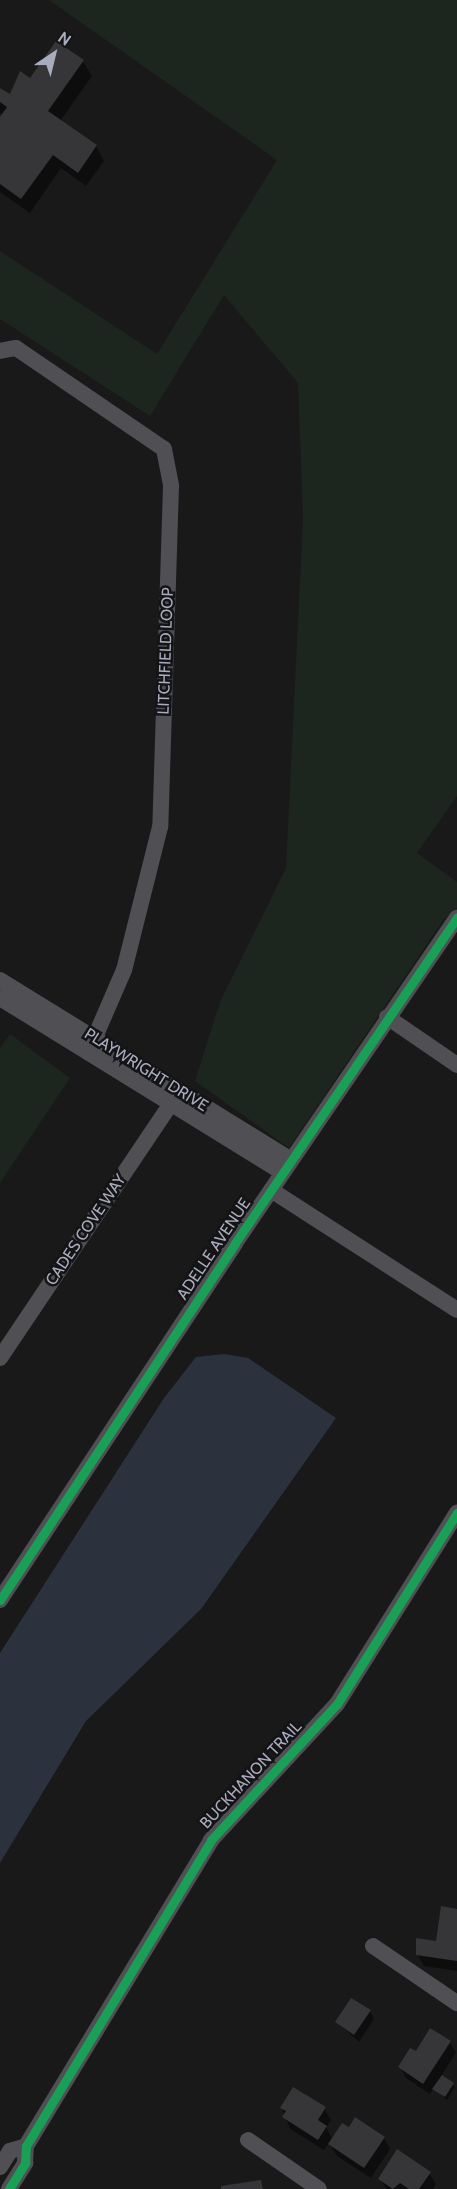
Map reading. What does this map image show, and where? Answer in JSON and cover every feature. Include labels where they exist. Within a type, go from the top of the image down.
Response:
[{"type":"street","name":"LITCHFIELD LOOP","points":[[0,351],[16,348],[164,449],[171,486],[160,827],[124,970],[93,1046]]},
{"type":"street","name":"ADELLE AVENUE","points":[[0,1600],[287,1166],[457,918]]},
{"type":"street","name":"PLAYWRIGHT DRIVE","points":[[0,980],[172,1102],[287,1166]]},
{"type":"street","name":"PLAYWRIGHT DRIVE","points":[[0,998],[93,1046],[287,1166]]},
{"type":"street","points":[[387,1017],[457,1065]]},
{"type":"street","name":"CADES COVE WAY","points":[[0,1358],[172,1102]]},
{"type":"street","points":[[271,1190],[457,1310]]},
{"type":"street","name":"BUCKHANON TRAIL","points":[[9,2189],[25,2163],[26,2146],[211,1840],[337,1704],[457,1513]]},
{"type":"street","points":[[373,1946],[457,2002]]},
{"type":"street","points":[[248,2140],[319,2189]]},
{"type":"street","name":"BUCKHANON TRAIL","points":[[0,2167],[10,2151],[26,2146]]},
{"type":"shaded area","points":[[49,0],[457,0],[457,796],[417,853],[457,882],[457,908],[444,919],[289,1148],[195,1081],[220,1002],[286,868],[303,519],[298,383],[224,295],[150,416],[0,319],[0,251],[157,354],[277,160]]},
{"type":"shaded area","points":[[10,1034],[70,1078],[0,1183],[0,1048]]},
{"type":"shaded area","points":[[224,1354],[248,1358],[336,1418],[201,1609],[86,1721],[0,1863],[0,1653],[164,1398],[196,1357]]},
{"type":"building","points":[[56,41],[84,60],[48,111],[97,145],[78,173],[53,155],[21,199],[0,184],[0,117],[7,107],[0,102],[0,88],[10,94],[20,71],[30,78]]},
{"type":"building","points":[[441,1906],[457,1909],[457,1961],[416,1955],[416,1938],[436,1941]]},
{"type":"building","points":[[351,1998],[371,2010],[354,2035],[335,2022]]},
{"type":"building","points":[[430,2028],[451,2041],[423,2084],[398,2067],[410,2048],[416,2051]]},
{"type":"building","points":[[442,2075],[454,2083],[445,2097],[432,2089]]},
{"type":"building","points":[[293,2087],[326,2107],[318,2120],[327,2126],[318,2140],[282,2117],[286,2111],[280,2108]]},
{"type":"building","points":[[355,2117],[385,2137],[364,2168],[328,2144],[342,2123],[349,2127]]},
{"type":"building","points":[[397,2149],[431,2172],[419,2189],[409,2189],[400,2183],[393,2189],[378,2179]]},
{"type":"building","points":[[261,2180],[263,2189],[221,2189],[221,2186]]},
{"type":"cycle path","points":[[0,1600],[235,1243],[457,918]]},
{"type":"cycle path","points":[[9,2189],[25,2163],[26,2146],[211,1840],[337,1704],[457,1513]]}]
